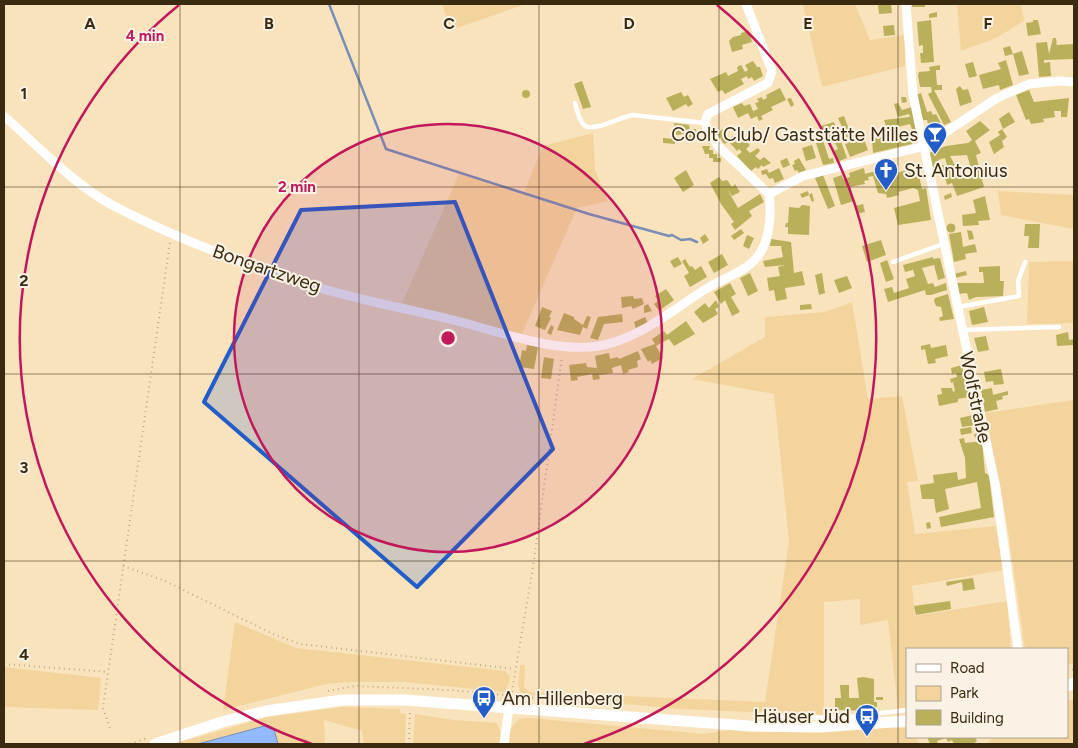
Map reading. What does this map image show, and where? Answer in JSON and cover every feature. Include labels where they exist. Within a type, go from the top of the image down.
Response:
[{"type":"main road","points":[[155,744],[222,722],[266,711],[342,700],[510,702],[739,725],[820,728],[906,721]]},
{"type":"street","points":[[746,4],[772,71],[772,78],[768,83],[708,114],[705,123],[718,146],[769,194],[803,176],[925,146],[997,98],[1029,84],[1059,81],[1074,82]]},
{"type":"street","name":"Wolfstraße","points":[[906,4],[910,79],[925,146],[943,244],[996,488],[1018,648]]},
{"type":"street","name":"Bongartzweg","points":[[4,116],[83,186],[110,204],[171,234],[300,282],[564,346],[600,346],[625,339],[650,326],[723,278],[750,265],[759,254],[767,237],[771,211],[769,194]]},
{"type":"street","points":[[504,744],[510,702]]},
{"type":"lane","points":[[575,103],[583,124],[588,128],[598,127],[625,116],[634,115],[705,123]]},
{"type":"lane","points":[[893,262],[943,244]]},
{"type":"lane","points":[[957,307],[1019,296],[1018,281],[1025,262]]},
{"type":"lane","points":[[962,330],[1059,328]]},
{"type":"lane","points":[[755,716],[840,718],[906,710]]},
{"type":"path","points":[[110,728],[102,708],[171,234]]},
{"type":"path","points":[[409,744],[411,710],[404,710],[405,688],[510,702],[533,567],[564,346]]},
{"type":"path","points":[[123,566],[163,580],[273,634],[300,644],[515,669]]},
{"type":"path","points":[[4,664],[108,672]]},
{"type":"highlighted area","points":[[455,202],[553,449],[417,587],[204,402],[301,210]]},
{"type":"green space","points":[[442,4],[526,4],[451,30]]},
{"type":"green space","points":[[803,4],[855,4],[870,40],[905,35],[905,66],[822,87]]},
{"type":"green space","points":[[957,4],[1021,4],[1024,21],[996,38],[961,51]]},
{"type":"green space","points":[[593,133],[595,170],[608,201],[577,208],[521,336],[402,303],[459,174],[524,192],[543,146]]},
{"type":"green space","points":[[998,191],[1074,195],[1074,229],[1001,215]]},
{"type":"green space","points":[[1074,261],[1074,323],[1027,324],[1029,262]]},
{"type":"green space","points":[[852,302],[868,399],[902,396],[918,481],[907,482],[915,534],[996,526],[1003,570],[912,586],[915,616],[1007,601],[1011,648],[906,648],[906,707],[898,709],[888,620],[860,625],[860,599],[824,602],[824,715],[680,709],[521,694],[518,685],[520,665],[525,665],[524,687],[529,692],[765,702],[789,542],[774,394],[692,379],[765,337],[765,317],[825,312]]},
{"type":"green space","points":[[1074,400],[1074,663],[1068,665],[1068,648],[1025,648],[1007,524],[985,413]]},
{"type":"green space","points":[[235,622],[296,648],[505,671],[510,677],[504,692],[405,682],[353,682],[326,684],[223,710]]},
{"type":"green space","points":[[4,667],[101,678],[98,710],[4,707]]},
{"type":"green space","points":[[1074,698],[1074,744],[987,744],[992,738],[1068,738],[1068,701]]},
{"type":"green space","points":[[343,707],[400,709],[400,713],[406,714],[405,744],[364,744],[362,731],[324,720],[325,744],[173,744],[268,717]]},
{"type":"green space","points":[[415,714],[454,720],[497,723],[501,733],[499,744],[413,744]]},
{"type":"green space","points":[[530,718],[704,734],[741,728],[798,726],[906,728],[906,738],[916,738],[919,744],[602,744],[593,740],[590,744],[509,744],[510,729],[519,719]]},
{"type":"water","points":[[268,725],[274,729],[278,744],[198,744]]},
{"type":"building","points":[[878,4],[891,4],[892,13],[879,14]]},
{"type":"building","points":[[912,4],[925,4],[925,7],[912,7]]},
{"type":"building","points":[[937,12],[937,17],[929,18],[929,14]]},
{"type":"building","points":[[931,20],[934,62],[921,63],[920,53],[923,53],[923,45],[919,46],[917,22]]},
{"type":"building","points":[[1033,20],[1038,20],[1041,34],[1028,36],[1026,23],[1033,22]]},
{"type":"building","points":[[894,25],[895,35],[884,36],[883,26]]},
{"type":"building","points":[[749,31],[752,42],[742,45],[743,49],[732,52],[729,41],[733,37],[741,35],[741,33]]},
{"type":"building","points":[[1053,38],[1056,38],[1057,48],[1057,45],[1074,44],[1074,59],[1044,60],[1044,63],[1050,62],[1051,76],[1039,77],[1036,43],[1047,42],[1049,54]]},
{"type":"building","points":[[1010,46],[1013,54],[1005,56],[1003,48]]},
{"type":"building","points":[[1022,51],[1029,74],[1019,76],[1013,54]]},
{"type":"building","points":[[1006,60],[1013,85],[1000,90],[999,85],[983,89],[979,75],[1001,69],[998,63]]},
{"type":"building","points":[[753,61],[757,67],[760,67],[763,76],[754,81],[752,77],[748,79],[747,76],[741,79],[744,84],[725,94],[722,90],[718,92],[710,79],[726,72],[728,76],[738,71],[737,67],[741,65],[745,72],[748,70],[745,65]]},
{"type":"building","points":[[973,62],[977,76],[969,78],[965,64]]},
{"type":"building","points":[[940,65],[940,70],[936,70],[936,73],[937,85],[942,85],[942,90],[934,90],[951,122],[944,125],[928,94],[932,92],[931,87],[920,87],[918,75],[919,72],[930,71],[929,67]]},
{"type":"building","points":[[582,81],[591,107],[583,109],[574,84]]},
{"type":"building","points":[[960,86],[963,90],[968,89],[972,102],[960,106],[956,89]]},
{"type":"building","points":[[780,88],[786,100],[771,107],[773,110],[761,116],[763,119],[759,121],[757,116],[751,119],[748,113],[738,118],[733,107],[742,103],[744,106],[750,104],[753,111],[758,109],[755,103],[759,102],[757,99],[762,97],[763,100],[767,98],[766,95]]},
{"type":"building","points":[[526,90],[530,94],[526,98],[522,94]]},
{"type":"building","points":[[1029,90],[1034,102],[1069,98],[1067,117],[1061,117],[1061,111],[1054,111],[1055,117],[1043,119],[1044,122],[1031,124],[1029,119],[1026,120],[1016,95]]},
{"type":"building","points":[[681,92],[684,97],[688,95],[693,104],[688,107],[686,104],[673,111],[666,98]]},
{"type":"building","points":[[921,93],[927,112],[931,111],[933,115],[936,114],[942,125],[930,130],[927,120],[923,120],[916,95]]},
{"type":"building","points":[[901,97],[906,97],[907,102],[902,103]]},
{"type":"building","points":[[791,98],[794,105],[791,107],[787,99]]},
{"type":"building","points":[[898,103],[902,110],[912,107],[920,136],[915,137],[910,124],[894,128],[896,138],[911,137],[912,144],[873,153],[872,139],[883,136],[886,142],[882,128],[887,129],[884,120],[910,117],[909,114],[898,117],[894,104]]},
{"type":"building","points":[[1009,112],[1015,122],[1003,129],[999,119]]},
{"type":"building","points":[[844,116],[854,143],[864,139],[868,150],[850,157],[845,144],[849,143],[838,118]]},
{"type":"building","points":[[980,121],[990,130],[975,141],[981,153],[976,155],[984,187],[957,196],[952,183],[947,185],[944,173],[934,175],[929,153],[946,146],[968,143],[972,140],[966,131]],"holes":[[[967,155],[973,175],[962,178],[950,156]],[[945,158],[947,165],[939,165],[938,160]]]},
{"type":"building","points":[[834,122],[847,158],[837,162],[834,151],[838,149],[834,141],[828,143],[821,126]]},
{"type":"building","points":[[674,123],[689,125],[690,130],[696,129],[698,138],[686,140],[685,134],[676,135]]},
{"type":"building","points":[[723,129],[729,138],[739,133],[740,138],[742,137],[750,145],[746,149],[750,153],[758,148],[760,151],[755,156],[760,160],[764,157],[771,163],[763,167],[762,165],[758,169],[756,167],[751,171],[737,156],[742,152],[739,149],[737,151],[729,142],[724,144],[717,133]]},
{"type":"building","points":[[1002,129],[1007,137],[1002,141],[1004,147],[994,154],[989,142],[1000,135],[998,132]]},
{"type":"building","points":[[822,137],[829,159],[833,158],[834,163],[823,165],[816,143],[820,142],[818,138]]},
{"type":"building","points":[[663,138],[675,139],[675,144],[663,143]]},
{"type":"building","points":[[812,145],[816,158],[806,161],[802,148]]},
{"type":"building","points":[[702,146],[710,146],[709,150],[713,150],[713,154],[717,154],[717,158],[721,158],[721,162],[713,162],[713,158],[709,158],[709,154],[705,154]]},
{"type":"building","points":[[787,158],[790,165],[783,168],[780,161]]},
{"type":"building","points":[[799,158],[806,170],[799,173],[797,170],[795,171],[792,165]]},
{"type":"building","points":[[911,166],[917,167],[922,189],[926,188],[931,220],[898,225],[894,208],[920,201],[918,190],[913,188],[898,192],[899,195],[887,198],[886,194],[878,193],[873,176],[868,177],[869,180],[864,181],[865,184],[850,187],[854,201],[841,205],[833,178],[842,175],[843,179],[850,177],[849,173],[864,168],[865,174],[887,168],[889,175],[911,169]]},
{"type":"building","points":[[779,168],[784,179],[775,183],[773,178],[769,179],[766,174],[762,175],[761,171],[767,169],[769,173]]},
{"type":"building","points":[[686,170],[694,185],[683,192],[674,178]]},
{"type":"building","points":[[823,175],[835,206],[828,209],[815,178]]},
{"type":"building","points":[[719,177],[722,181],[727,180],[732,187],[735,184],[740,192],[732,196],[727,189],[738,208],[760,194],[764,202],[749,211],[752,216],[735,230],[731,224],[734,222],[721,204],[710,183]]},
{"type":"building","points":[[808,191],[809,195],[802,198],[800,194]]},
{"type":"building","points":[[812,193],[814,201],[812,202],[809,195]]},
{"type":"building","points":[[951,193],[952,197],[945,200],[944,196]]},
{"type":"building","points":[[985,196],[990,220],[978,221],[979,225],[963,226],[962,215],[976,213],[973,200]]},
{"type":"building","points":[[863,204],[865,212],[857,214],[855,206]]},
{"type":"building","points":[[802,205],[810,206],[809,235],[788,234],[788,227],[785,227],[786,223],[788,223],[789,207],[799,208]]},
{"type":"building","points":[[951,224],[955,228],[951,232],[947,228]]},
{"type":"building","points":[[1025,224],[1040,224],[1039,248],[1028,248],[1029,236],[1024,236]]},
{"type":"building","points":[[741,229],[744,233],[734,240],[731,236]]},
{"type":"building","points":[[967,230],[972,231],[974,239],[969,240]]},
{"type":"building","points":[[961,232],[963,247],[975,244],[977,252],[965,254],[966,259],[954,262],[949,234]]},
{"type":"building","points":[[705,234],[709,240],[703,244],[700,238]]},
{"type":"building","points":[[747,235],[754,238],[749,249],[743,246]]},
{"type":"building","points":[[771,239],[791,242],[794,273],[802,271],[805,285],[785,288],[787,299],[776,301],[774,290],[769,291],[767,278],[780,276],[778,267],[785,265],[765,267],[763,261],[783,257],[781,246],[770,246]]},
{"type":"building","points":[[881,240],[886,255],[867,262],[862,246]]},
{"type":"building","points":[[722,254],[728,265],[714,273],[708,262]]},
{"type":"building","points":[[678,257],[682,264],[674,268],[670,261]]},
{"type":"building","points":[[933,257],[933,259],[940,258],[945,278],[938,280],[934,265],[922,268],[928,284],[933,283],[935,287],[946,283],[947,290],[926,295],[925,290],[888,302],[884,289],[892,287],[894,293],[909,288],[906,279],[915,276],[913,270],[905,272],[903,265]]},
{"type":"building","points":[[685,259],[690,267],[692,266],[695,270],[701,266],[707,277],[690,287],[684,276],[689,273],[682,261]]},
{"type":"building","points":[[887,260],[894,279],[886,282],[880,263]]},
{"type":"building","points":[[1000,266],[1000,281],[1004,281],[1003,296],[976,297],[969,300],[967,293],[958,294],[955,283],[984,283],[983,272],[979,272],[979,267]]},
{"type":"building","points":[[966,271],[967,275],[955,278],[954,274]]},
{"type":"building","points":[[750,273],[758,291],[748,296],[740,278]]},
{"type":"building","points":[[822,273],[825,293],[819,295],[815,275]]},
{"type":"building","points":[[847,276],[852,288],[839,293],[834,280]]},
{"type":"building","points":[[730,283],[736,294],[731,297],[740,312],[732,316],[725,300],[721,304],[714,292]]},
{"type":"building","points":[[666,289],[674,300],[659,311],[654,304],[658,301],[655,296]]},
{"type":"building","points":[[948,294],[954,319],[940,321],[939,318],[943,316],[941,307],[936,306],[934,301],[935,298]]},
{"type":"building","points":[[633,296],[634,299],[642,298],[644,304],[633,309],[631,306],[622,308],[621,297]]},
{"type":"building","points":[[716,300],[719,307],[715,309],[718,314],[703,323],[694,312],[705,303],[709,308]]},
{"type":"building","points":[[648,304],[652,311],[644,313],[644,306]]},
{"type":"building","points":[[811,304],[812,309],[800,310],[800,305]]},
{"type":"building","points":[[542,307],[552,311],[545,330],[535,326]]},
{"type":"building","points":[[984,307],[988,322],[972,325],[969,311]]},
{"type":"building","points":[[564,313],[574,317],[583,325],[587,316],[591,317],[587,329],[583,327],[580,335],[557,330]]},
{"type":"building","points":[[622,314],[623,322],[604,324],[598,340],[590,338],[598,317]]},
{"type":"building","points":[[645,317],[648,323],[636,329],[634,322]]},
{"type":"building","points":[[686,321],[695,334],[674,346],[669,339],[656,346],[663,358],[652,364],[650,360],[648,362],[641,349],[655,344],[652,339],[664,331],[667,335]]},
{"type":"building","points":[[551,325],[554,327],[551,335],[547,333]]},
{"type":"building","points":[[1068,332],[1069,340],[1074,339],[1074,345],[1057,346],[1056,335]]},
{"type":"building","points":[[986,336],[989,350],[978,352],[974,338]]},
{"type":"building","points":[[930,344],[931,348],[946,345],[948,356],[935,359],[936,363],[928,364],[925,349],[921,350],[921,346]]},
{"type":"building","points":[[527,345],[538,347],[534,369],[519,367],[522,350],[526,351]]},
{"type":"building","points":[[638,351],[641,359],[637,361],[638,367],[628,370],[629,372],[623,374],[621,365],[612,368],[613,373],[599,375],[600,379],[593,380],[592,374],[577,377],[578,380],[571,381],[569,365],[586,363],[587,367],[597,368],[595,356],[609,353],[610,359],[618,357],[619,359]]},
{"type":"building","points":[[544,357],[554,359],[551,379],[541,378]]},
{"type":"building","points":[[962,365],[969,397],[958,399],[958,402],[939,406],[937,395],[942,394],[941,388],[952,388],[953,392],[955,391],[953,382],[951,383],[950,379],[957,377],[956,373],[952,374],[951,368]]},
{"type":"building","points":[[1001,369],[1004,384],[994,385],[993,381],[986,382],[984,372]]},
{"type":"building","points":[[992,388],[993,395],[1008,391],[1008,395],[1002,396],[1003,399],[996,401],[998,409],[985,412],[981,390]]},
{"type":"building","points":[[973,415],[975,425],[962,427],[960,418]]},
{"type":"building","points":[[971,427],[972,433],[961,435],[960,429]]},
{"type":"building","points":[[980,433],[981,437],[975,438],[974,434]]},
{"type":"building","points":[[964,438],[965,443],[982,441],[985,473],[989,475],[994,517],[941,527],[939,517],[981,508],[977,482],[945,489],[949,509],[936,513],[934,499],[922,499],[920,485],[934,483],[933,475],[957,472],[958,480],[966,478],[965,458],[959,439]]},
{"type":"building","points":[[930,522],[931,528],[927,529],[926,523]]},
{"type":"building","points":[[973,578],[975,589],[963,591],[962,582],[947,586],[946,582]]},
{"type":"building","points":[[950,601],[951,609],[916,615],[914,606]]},
{"type":"building","points":[[857,678],[874,679],[874,702],[877,702],[877,707],[874,707],[874,711],[835,710],[835,698],[841,698],[840,685],[849,685],[849,698],[859,698]]},
{"type":"building","points":[[876,697],[883,697],[883,700],[876,700]]},
{"type":"building","points":[[927,738],[946,738],[937,741],[938,744],[930,744]]},
{"type":"building","points":[[946,738],[976,738],[977,741],[973,744],[954,744],[952,740],[948,742]]},
{"type":"waterway","points":[[329,4],[386,149],[589,214],[669,236],[672,235],[681,240],[690,239],[697,242]]},
{"type":"place","name":"Coolt Club/ Gaststätte Milles","points":[[935,155]]},
{"type":"place","name":"St. Antonius","points":[[886,191]]},
{"type":"place","name":"Am Hillenberg","points":[[484,719]]},
{"type":"place","name":"Häuser Jüd","points":[[867,737]]}]
